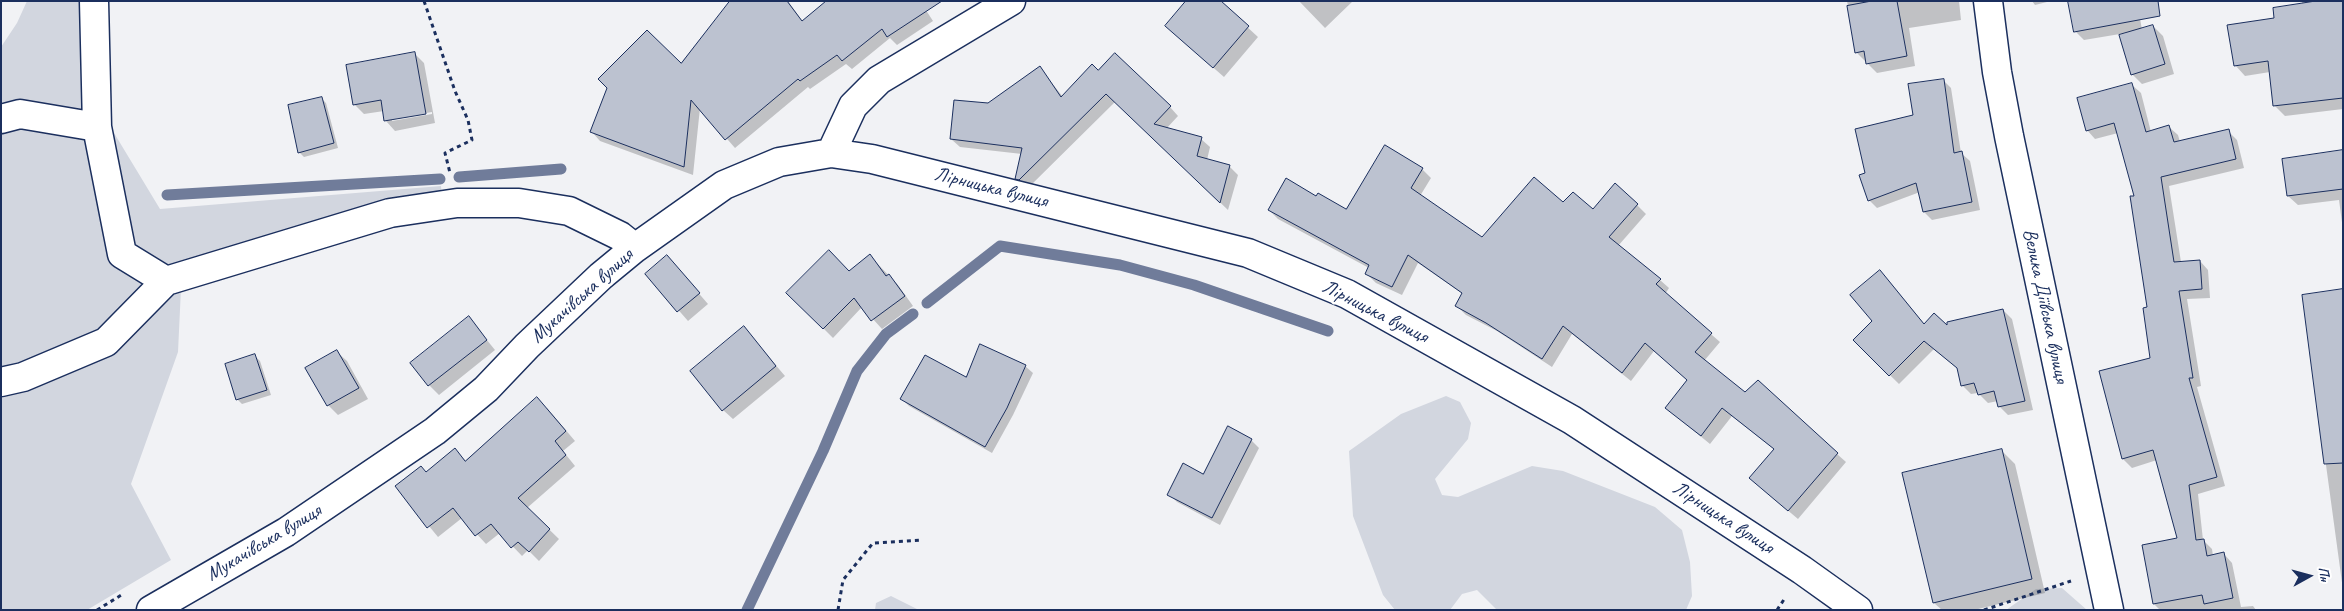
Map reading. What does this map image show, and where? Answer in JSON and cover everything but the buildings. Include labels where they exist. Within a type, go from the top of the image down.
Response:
[{"type":"street","points":[[94,1],[97,126],[122,254],[166,280]]},
{"type":"street","points":[[831,153],[853,106],[879,80],[1011,1]]},
{"type":"street","name":"Велика Діївська вулиця","points":[[1988,1],[1996,72],[2008,136],[2109,610]]},
{"type":"street","points":[[1,120],[20,114],[97,126]]},
{"type":"street","name":"Мукачівська вулиця","points":[[151,610],[286,532],[435,432],[486,389],[527,346],[601,276],[635,248],[724,185],[779,162],[831,153]]},
{"type":"street","name":"Лірницька вулиця","points":[[831,153],[872,159],[1248,253],[1347,294],[1572,420],[1802,570],[1858,610]]},
{"type":"street","points":[[1,382],[23,377],[106,342],[166,280],[390,213],[457,203],[519,203],[569,211],[620,236],[635,248]]},
{"type":"path","points":[[424,1],[455,91],[468,120],[472,140],[445,153],[457,203]]},
{"type":"path","points":[[838,610],[844,580],[873,543],[922,540]]},
{"type":"path","points":[[1984,610],[2073,580]]},
{"type":"path","points":[[97,610],[131,589]]},
{"type":"shaded area","points":[[27,1],[104,1],[108,123],[160,209],[441,186],[442,197],[182,267],[178,352],[131,484],[171,560],[87,610],[1,610],[1,47],[17,23]]},
{"type":"shaded area","points":[[1446,396],[1460,402],[1471,423],[1468,439],[1435,479],[1442,495],[1458,497],[1532,466],[1563,471],[1655,507],[1682,530],[1690,562],[1692,596],[1686,610],[1497,610],[1477,590],[1462,594],[1450,610],[1395,610],[1383,595],[1353,516],[1349,451],[1401,414]]},
{"type":"shaded area","points":[[2062,588],[2087,610],[2006,610],[2036,589]]},
{"type":"shaded area","points":[[891,596],[919,610],[875,610],[876,603]]},
{"type":"waterway","points":[[459,177],[561,169]]},
{"type":"waterway","points":[[167,195],[440,179]]},
{"type":"waterway","points":[[927,303],[1000,246],[1120,265],[1194,285],[1328,331]]},
{"type":"waterway","points":[[747,610],[823,451],[857,371],[886,334],[913,314]]}]
